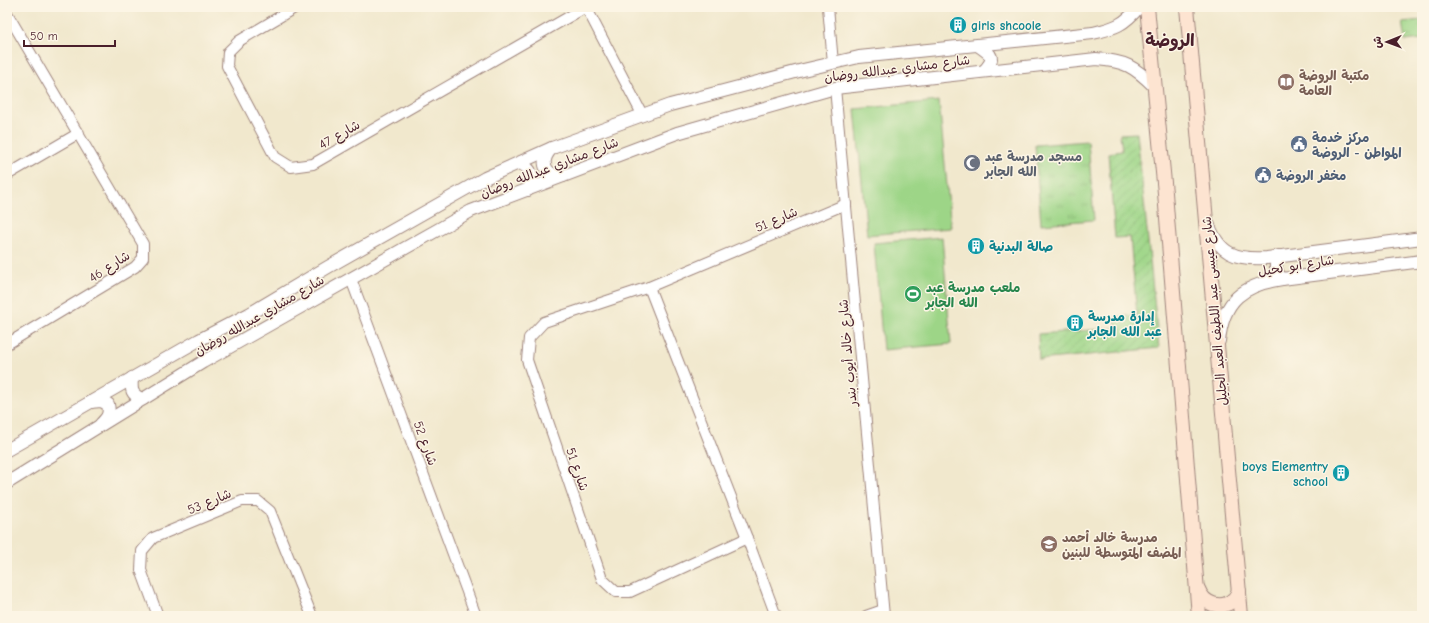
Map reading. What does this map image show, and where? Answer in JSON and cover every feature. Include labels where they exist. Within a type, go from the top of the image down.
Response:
[{"type":"main road","points":[[1147,7],[1199,616]]},
{"type":"main road","name":"شارع عيسى عبد اللطيف العبد الجليل","points":[[1187,7],[1241,616]]},
{"type":"main road","points":[[1197,587],[1200,596],[1216,606],[1226,604],[1234,599],[1239,591]]},
{"type":"street","name":"شارع 47","points":[[296,7],[239,41],[228,52],[228,66],[276,157],[291,167],[313,164],[586,7],[642,114]]},
{"type":"street","points":[[828,7],[833,63]]},
{"type":"street","name":"شارع مشاري عبدالله روضان","points":[[7,450],[199,340],[249,314],[328,266],[485,178],[552,148],[670,105],[833,63],[859,57],[1093,33],[1112,29],[1127,20],[1139,7]]},
{"type":"street","name":"شارع 46","points":[[7,13],[143,244],[143,258],[135,267],[7,344]]},
{"type":"street","points":[[978,46],[989,53],[991,58],[990,64],[984,71]]},
{"type":"street","name":"شارع مشاري عبدالله روضان","points":[[7,483],[203,362],[471,211],[677,133],[835,88],[1096,59],[1114,61],[1129,66],[1140,72],[1155,87]]},
{"type":"street","name":"شارع خالد أيوب بندر","points":[[835,88],[883,613]]},
{"type":"street","points":[[7,175],[79,133]]},
{"type":"street","points":[[552,148],[547,153],[544,160],[545,167],[549,173],[555,176],[563,176]]},
{"type":"street","points":[[519,163],[530,170],[532,177],[528,190]]},
{"type":"street","name":"شارع 51","points":[[748,538],[630,592],[616,592],[602,579],[527,360],[529,338],[544,322],[649,287],[846,204]]},
{"type":"street","name":"شارع أبو كحيل","points":[[1205,217],[1218,244],[1228,253],[1246,258],[1279,256],[1422,238]]},
{"type":"street","points":[[1279,256],[1275,268],[1277,274],[1282,279]]},
{"type":"street","name":"شارع أبو كحيل","points":[[1218,352],[1222,324],[1233,301],[1242,292],[1253,286],[1282,279],[1422,261]]},
{"type":"street","name":"شارع 52","points":[[351,279],[476,616]]},
{"type":"street","points":[[649,287],[748,538],[776,616]]},
{"type":"street","points":[[132,378],[132,392],[137,397],[143,399]]},
{"type":"street","points":[[89,402],[101,401],[108,404],[110,411],[108,417],[96,429]]},
{"type":"street","name":"شارع 53","points":[[158,616],[141,570],[142,551],[153,538],[242,501],[258,501],[270,511],[312,616]]},
{"type":"street","points":[[866,616],[883,613]]},
{"type":"green space","points":[[1422,20],[1422,39],[1405,41],[1402,22]]},
{"type":"green space","points":[[939,101],[951,228],[867,235],[855,109]]},
{"type":"green space","points":[[1137,133],[1159,348],[1039,360],[1038,334],[1116,328],[1115,317],[1137,315],[1130,237],[1115,238],[1108,153],[1122,151],[1120,134]]},
{"type":"green space","points":[[1088,141],[1094,220],[1041,224],[1035,145]]},
{"type":"green space","name":"ملعب مدرسة عبد الله الجابر","points":[[942,237],[951,344],[883,350],[874,243]]},
{"type":"place","name":"girls shcoole","points":[[958,25]]},
{"type":"place","name":"مكتبة الروضة العامة","points":[[1286,82]]},
{"type":"place","name":"مركز خدمة المواطن - الروضة","points":[[1299,144]]},
{"type":"place","name":"مسجد مدرسة عبد الله الجابر","points":[[972,163]]},
{"type":"place","name":"مخفر الروضة","points":[[1263,175]]},
{"type":"place","name":"صالة البدنية","points":[[976,246]]},
{"type":"place","name":"ملعب مدرسة عبد الله الجابر","points":[[913,294]]},
{"type":"place","name":"إدارة مدرسة عبد الله الجابر","points":[[1075,323]]},
{"type":"place","name":"boys Elementry school","points":[[1341,473]]},
{"type":"place","name":"مدرسة خالد أحمد المضف المتوسطة للبنين","points":[[1049,544]]},
{"type":"district","name":"الروضة","points":[[1170,40]]}]
